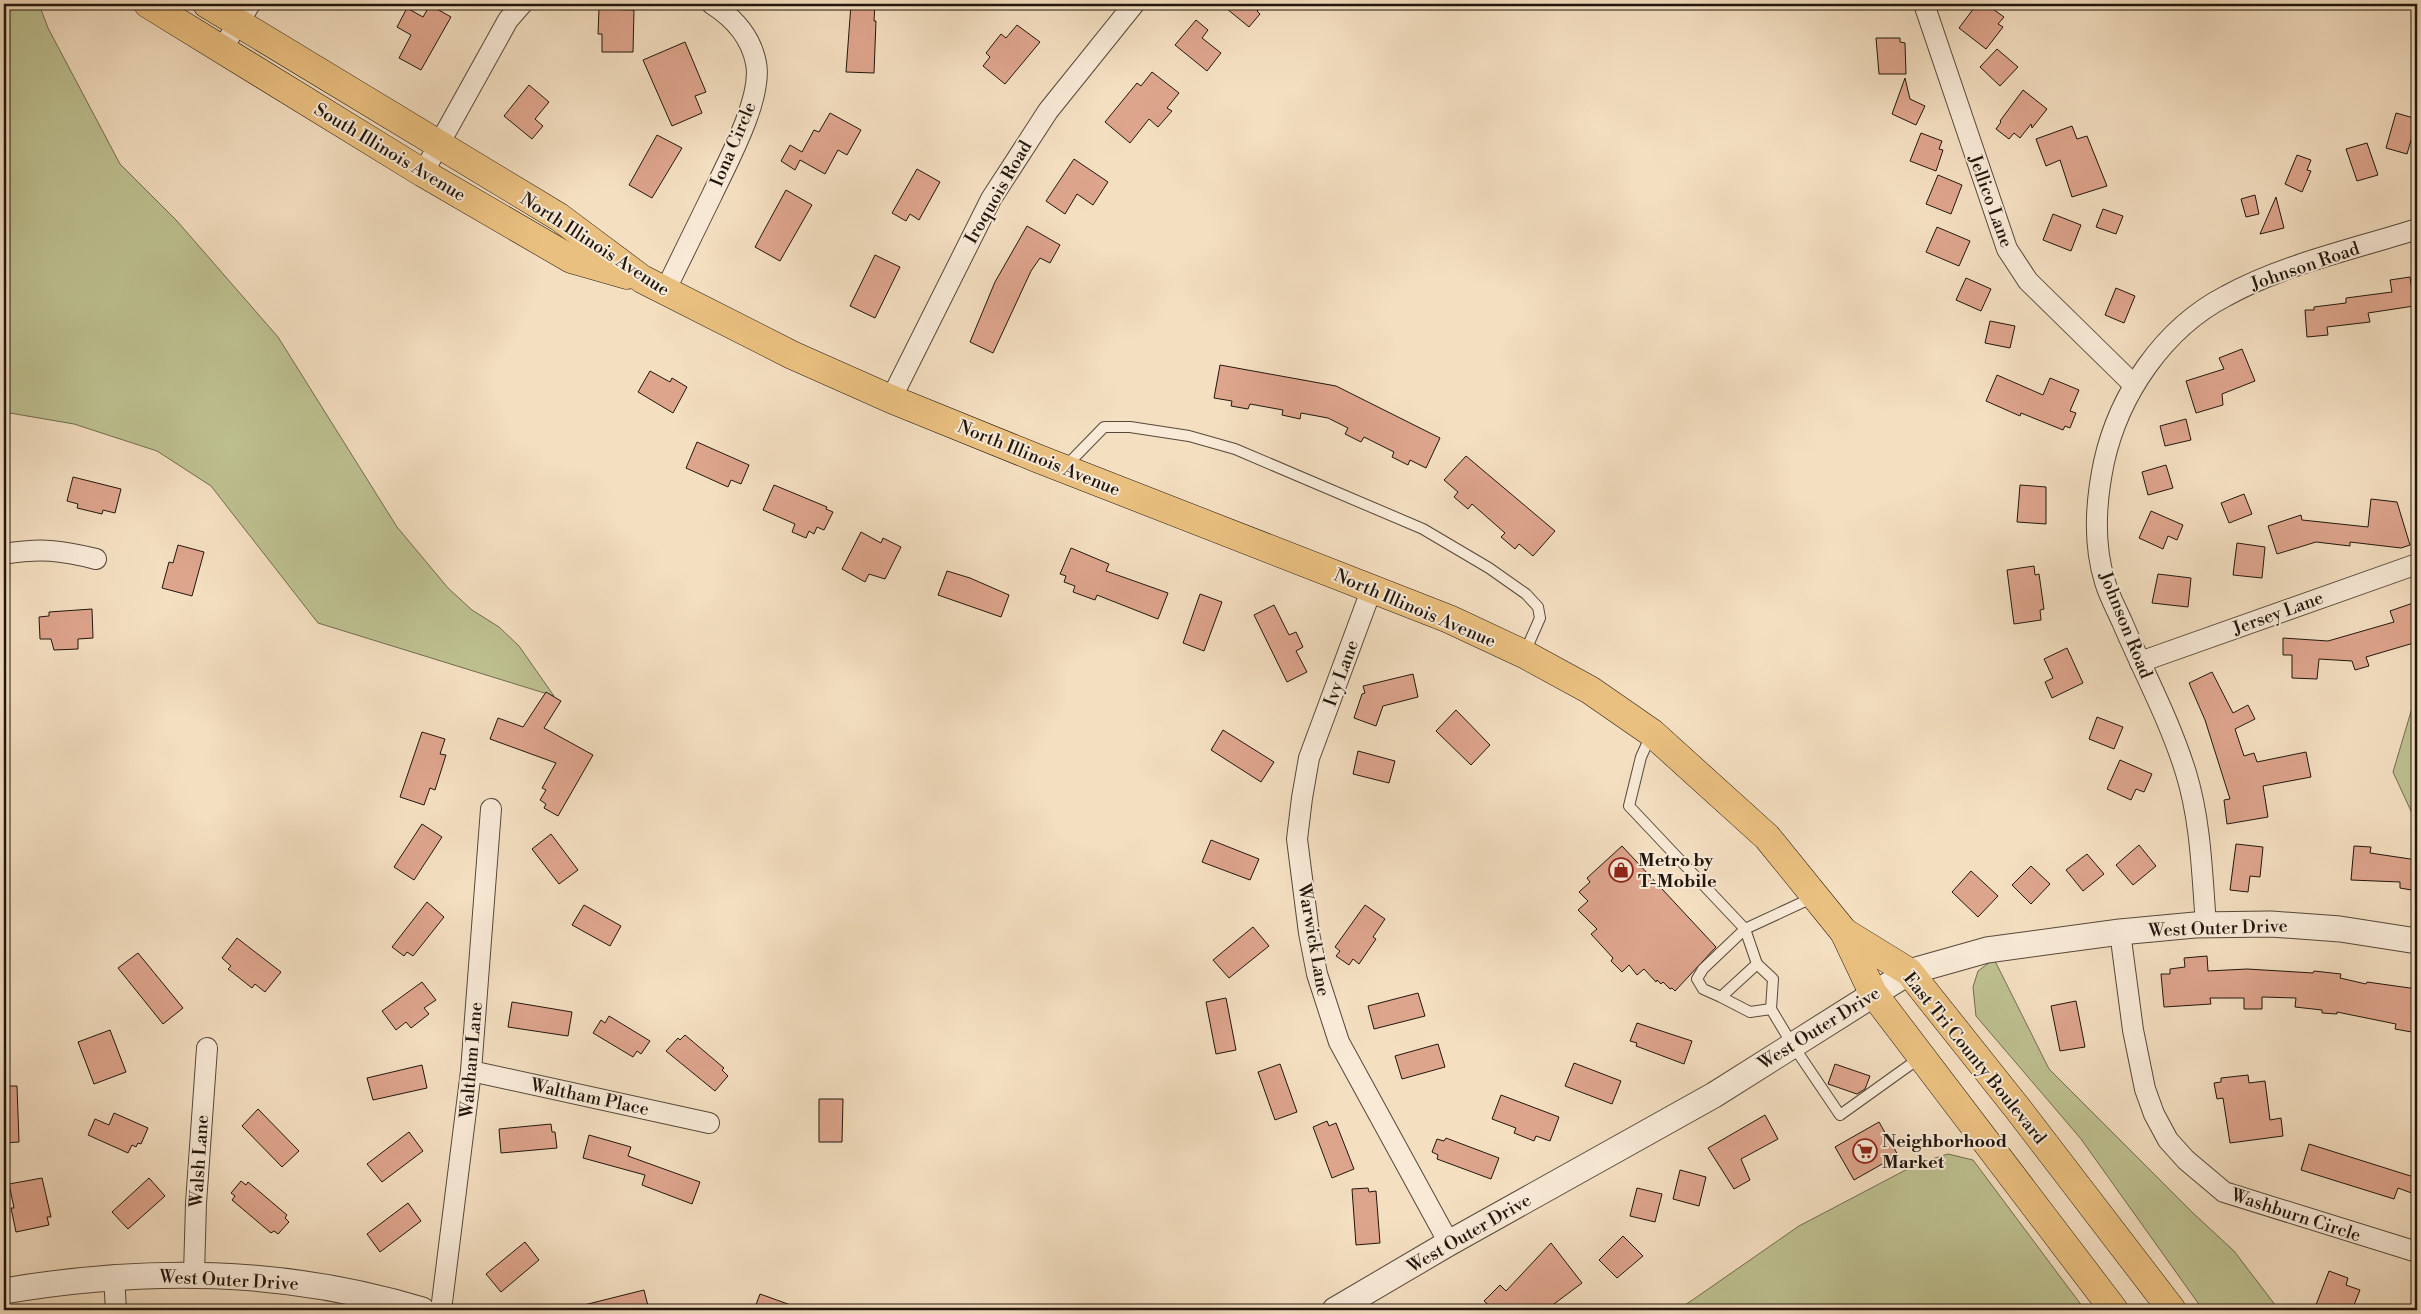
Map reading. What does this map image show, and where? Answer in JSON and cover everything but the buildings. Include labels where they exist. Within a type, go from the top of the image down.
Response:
[{"type":"highway","name":"South Illinois Avenue","points":[[148,4],[423,173],[570,259],[654,285]]},
{"type":"highway","name":"North Illinois Avenue","points":[[207,4],[244,13],[438,146],[558,217],[654,285],[792,355],[892,399],[1064,469],[1449,619],[1524,654],[1590,690],[1652,732],[1766,837],[1844,932]]},
{"type":"highway","name":"East Tri County Boulevard","points":[[1844,932],[1909,972],[2018,1109],[2172,1310]]},
{"type":"highway","points":[[1844,932],[1873,993],[2114,1310]]},
{"type":"street","points":[[423,173],[508,20],[522,4]]},
{"type":"street","name":"Iona Circle","points":[[654,285],[744,128],[753,98],[757,65],[752,46],[743,30],[712,4]]},
{"type":"street","name":"Iroquois Road","points":[[892,399],[925,328],[1000,184],[1048,111],[1134,4]]},
{"type":"street","name":"Jellico Lane","points":[[1924,4],[2007,249],[2028,282],[2134,385]]},
{"type":"street","points":[[222,49],[244,13]]},
{"type":"street","name":"Johnson Road","points":[[2206,925],[2199,833],[2187,774],[2172,732],[2104,582],[2097,514],[2106,451],[2118,418],[2134,385],[2157,353],[2188,321],[2224,296],[2269,276],[2417,229]]},
{"type":"street","points":[[4,554],[35,549],[63,550],[96,559]]},
{"type":"street","name":"Jersey Lane","points":[[2140,662],[2417,564]]},
{"type":"street","name":"Ivy Lane","points":[[1309,758],[1372,588]]},
{"type":"street","name":"Warwick Lane","points":[[1309,758],[1297,840],[1309,932],[1324,1001],[1339,1042],[1449,1243]]},
{"type":"street","name":"Waltham Lane","points":[[441,1310],[471,1071],[490,809]]},
{"type":"street","name":"West Outer Drive","points":[[1335,1310],[1449,1243],[1714,1095],[1792,1044],[1909,972],[1987,950],[2120,932],[2206,925],[2271,924],[2340,929],[2417,941]]},
{"type":"street","name":"Washburn Circle","points":[[2120,932],[2133,1030],[2145,1089],[2154,1114],[2168,1140],[2186,1160],[2224,1192],[2417,1252]]},
{"type":"street","name":"Walsh Lane","points":[[194,1274],[196,1203],[206,1048]]},
{"type":"street","name":"Waltham Place","points":[[471,1071],[709,1123]]},
{"type":"street","name":"West Outer Drive","points":[[4,1291],[114,1276],[194,1274],[256,1278],[320,1286],[390,1300],[422,1310]]},
{"type":"street","points":[[114,1276],[116,1310]]},
{"type":"lane","points":[[1064,469],[1104,427],[1130,427],[1189,436],[1235,449],[1423,530],[1489,568],[1526,594],[1538,607],[1540,618],[1524,654]]},
{"type":"lane","points":[[1652,732],[1641,757],[1629,806],[1745,929],[1758,964],[1773,979],[1771,1009],[1840,1115],[1922,1057]]},
{"type":"lane","points":[[1771,1009],[1750,1012],[1703,989],[1697,978],[1703,969],[1745,929],[1815,896]]},
{"type":"lane","points":[[1721,997],[1758,964]]},
{"type":"green space","points":[[4,4],[39,4],[48,28],[120,164],[177,221],[278,337],[397,527],[448,588],[472,610],[499,627],[519,646],[554,696],[318,623],[211,486],[157,451],[74,424],[4,412]]},
{"type":"green space","points":[[2415,698],[2417,698],[2417,824],[2393,772]]},
{"type":"green space","points":[[1994,959],[2049,1069],[2193,1213],[2234,1251],[2279,1310],[2203,1310],[2081,1139],[1976,1016],[1973,987],[1978,971]]},
{"type":"green space","points":[[1948,1154],[1973,1160],[2085,1310],[1678,1310],[1799,1226],[1919,1163]]},
{"type":"place","name":"Metro by T-Mobile","points":[[1621,870]]},
{"type":"place","name":"Neighborhood Market","points":[[1865,1151]]}]
